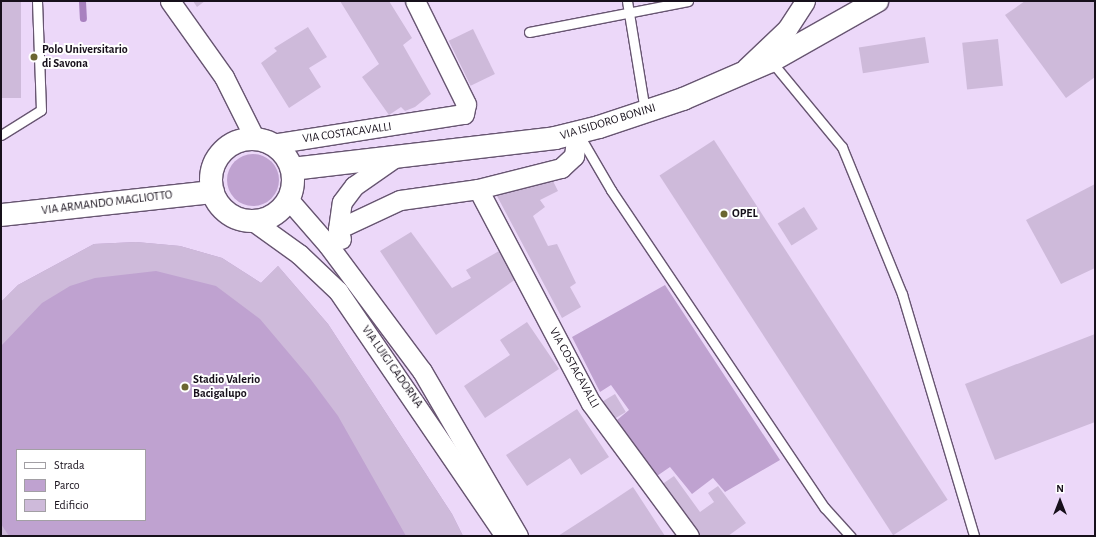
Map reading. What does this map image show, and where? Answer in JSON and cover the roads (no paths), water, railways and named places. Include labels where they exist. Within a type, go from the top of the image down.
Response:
[{"type":"street","points":[[170,1],[224,77],[264,141],[288,159],[292,169],[288,200],[274,214],[253,221],[232,216],[217,202],[212,192],[212,171],[225,148],[239,141],[264,141]]},
{"type":"street","name":"VIA COSTACAVALLI","points":[[264,141],[464,114],[466,104],[415,1]]},
{"type":"street","points":[[737,76],[787,29],[805,1]]},
{"type":"street","name":"VIA ISIDORO BONINI","points":[[292,169],[501,145],[577,132],[645,111],[737,76],[771,61],[876,1]]},
{"type":"street","points":[[338,229],[400,200],[478,189],[561,168],[574,156],[577,132]]},
{"type":"street","name":"VIA LUIGI CADORNA","points":[[377,312],[346,256],[338,229],[342,202],[354,186],[397,156]]},
{"type":"street","name":"VIA COSTACAVALLI","points":[[478,189],[592,403],[689,536]]},
{"type":"street","name":"VIA ARMANDO MAGLIOTTO","points":[[1,215],[212,192]]},
{"type":"street","name":"VIA LUIGI CADORNA","points":[[288,200],[328,245],[422,371],[518,536]]},
{"type":"street","name":"VIA LUIGI CADORNA","points":[[253,221],[299,254],[338,290],[505,536]]},
{"type":"lane","points":[[1,135],[41,110],[36,1]]},
{"type":"lane","points":[[627,1],[645,111]]},
{"type":"lane","points":[[529,32],[629,14],[688,1]]},
{"type":"lane","points":[[771,61],[842,147],[902,294],[974,536]]},
{"type":"lane","points":[[577,132],[611,190],[824,508],[850,536]]},
{"type":"waterway","points":[[82,1],[83,18]]},
{"type":"place","name":"Polo Universitario di Savona","points":[[34,57]]},
{"type":"place","name":"OPEL","points":[[724,214]]},
{"type":"place","name":"Stadio Valerio Bacigalupo","points":[[185,387]]}]
